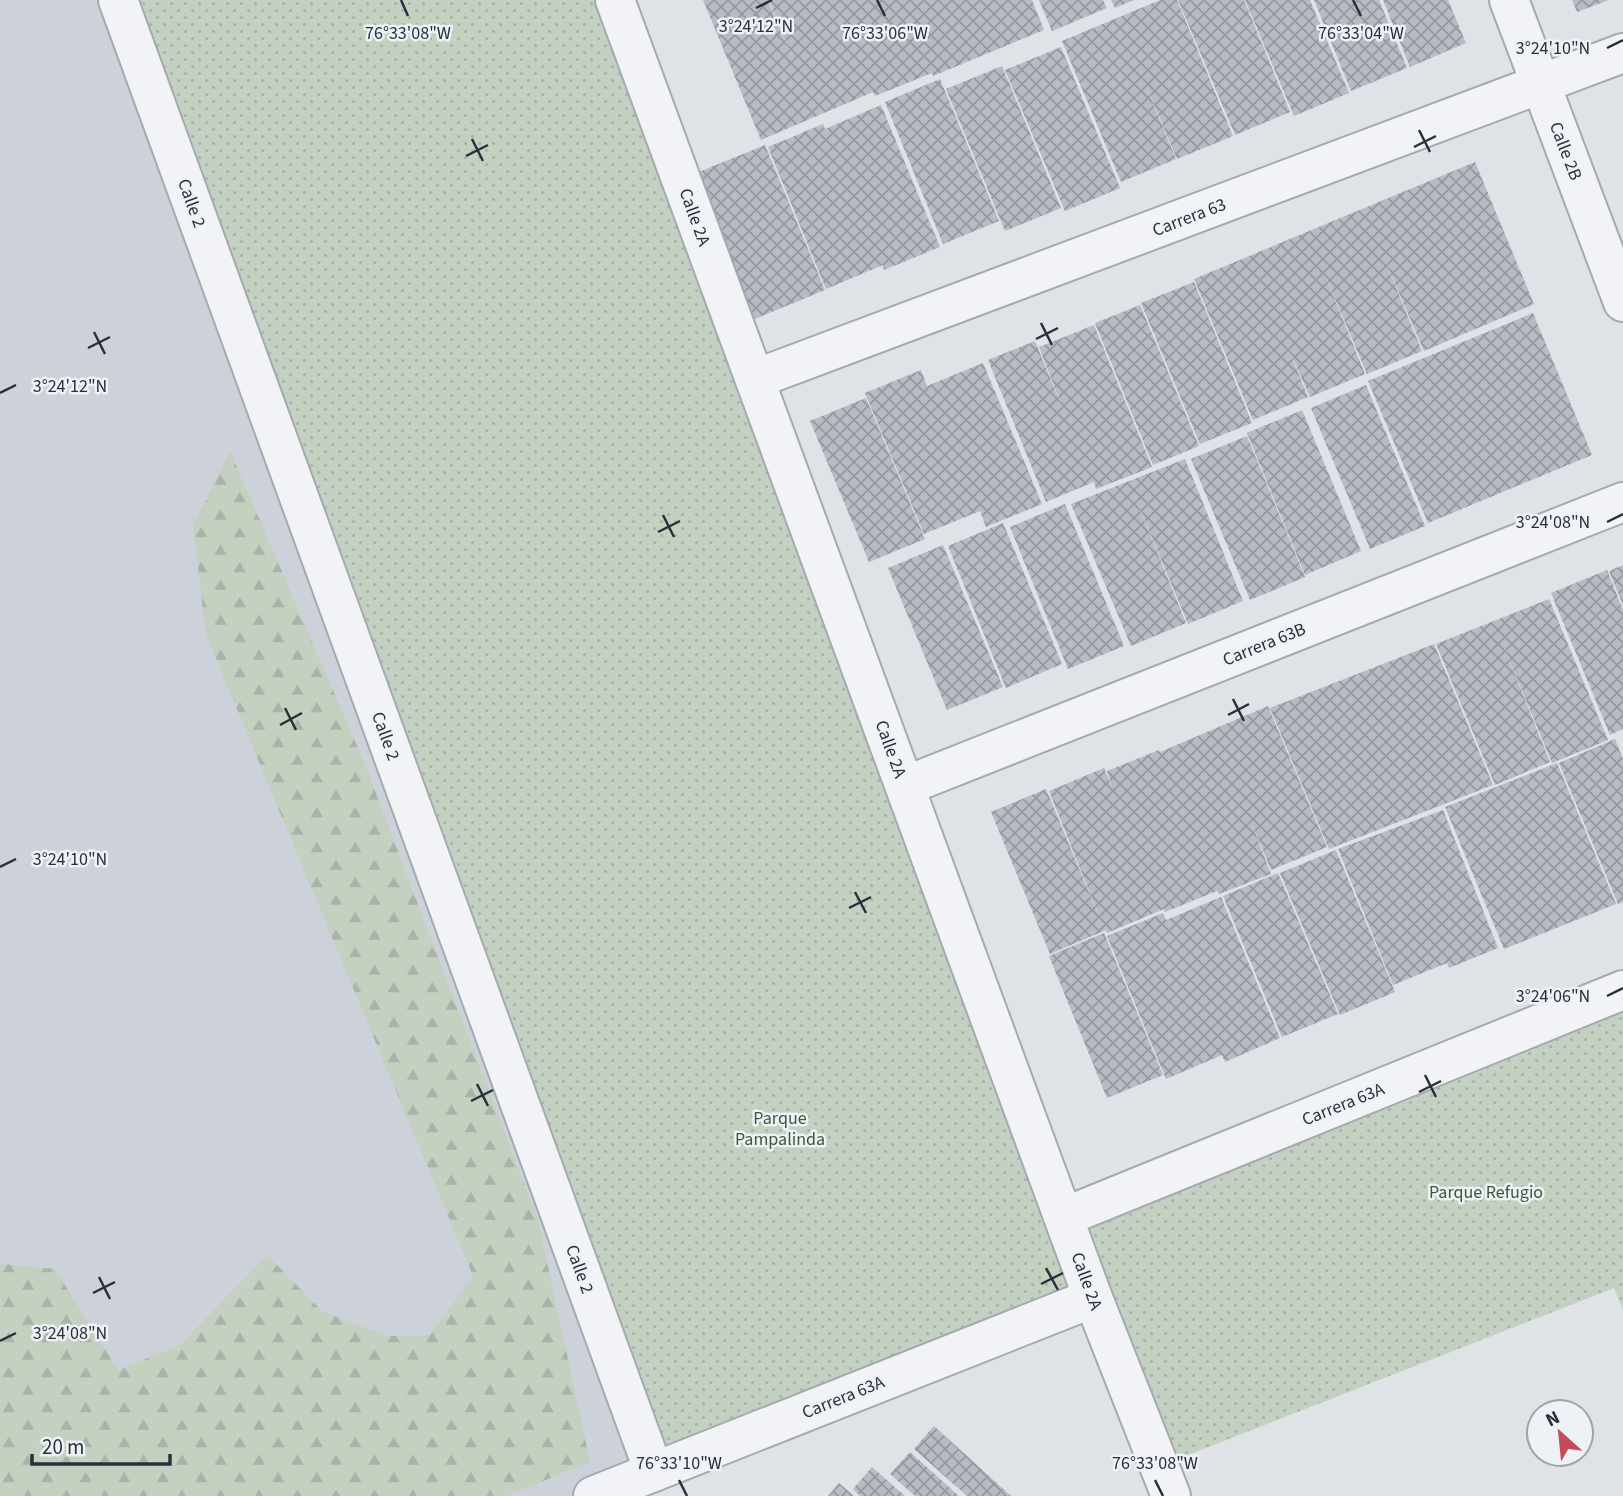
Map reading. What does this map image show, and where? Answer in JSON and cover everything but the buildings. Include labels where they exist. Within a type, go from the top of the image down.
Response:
[{"type":"street","name":"Calle 2","points":[[118,0],[654,1472]]},
{"type":"street","name":"Calle 2A","points":[[616,0],[1093,1298],[1171,1496]]},
{"type":"street","name":"Calle 2B","points":[[1509,0],[1623,302]]},
{"type":"street","name":"Carrera 63","points":[[755,379],[1623,53]]},
{"type":"street","name":"Carrera 63B","points":[[905,786],[1623,502]]},
{"type":"street","name":"Carrera 63A","points":[[1064,1217],[1623,990]]},
{"type":"street","name":"Carrera 63A","points":[[593,1496],[1093,1298]]},
{"type":"shaded area","points":[[0,0],[118,0],[654,1472],[593,1496],[0,1496]]},
{"type":"green space","name":"Parque Pampalinda","points":[[118,0],[615,0],[1064,1217],[1623,990],[1623,1310],[1614,1288],[1160,1466],[1093,1299],[654,1472]]},
{"type":"green space","points":[[230,451],[364,762],[538,1220],[590,1462],[507,1496],[0,1496],[0,1264],[55,1269],[118,1370],[180,1345],[267,1255],[322,1311],[387,1336],[430,1335],[473,1276],[206,635],[193,526]]},
{"type":"park label","name":"Parque Refugio","points":[[1486,1192]]}]
